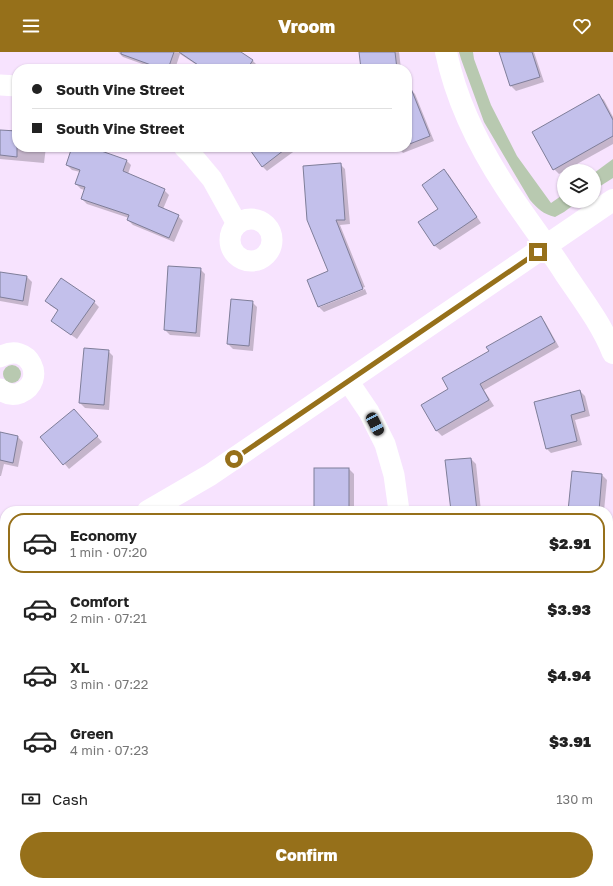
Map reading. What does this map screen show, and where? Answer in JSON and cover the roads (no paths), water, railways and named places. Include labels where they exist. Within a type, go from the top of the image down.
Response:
[{"type":"street","points":[[446,52],[448,63],[462,105],[479,142],[505,187],[593,314],[613,353]]},
{"type":"street","points":[[0,85],[12,86]]},
{"type":"street","points":[[189,152],[212,180],[237,224]]},
{"type":"street","points":[[157,506],[210,475],[613,200]]},
{"type":"street","points":[[0,357],[13,353],[25,357],[30,361],[34,374],[33,381],[29,386],[18,394],[11,394],[0,389]]},
{"type":"street","points":[[348,381],[369,412],[385,444],[394,475],[397,506]]}]
